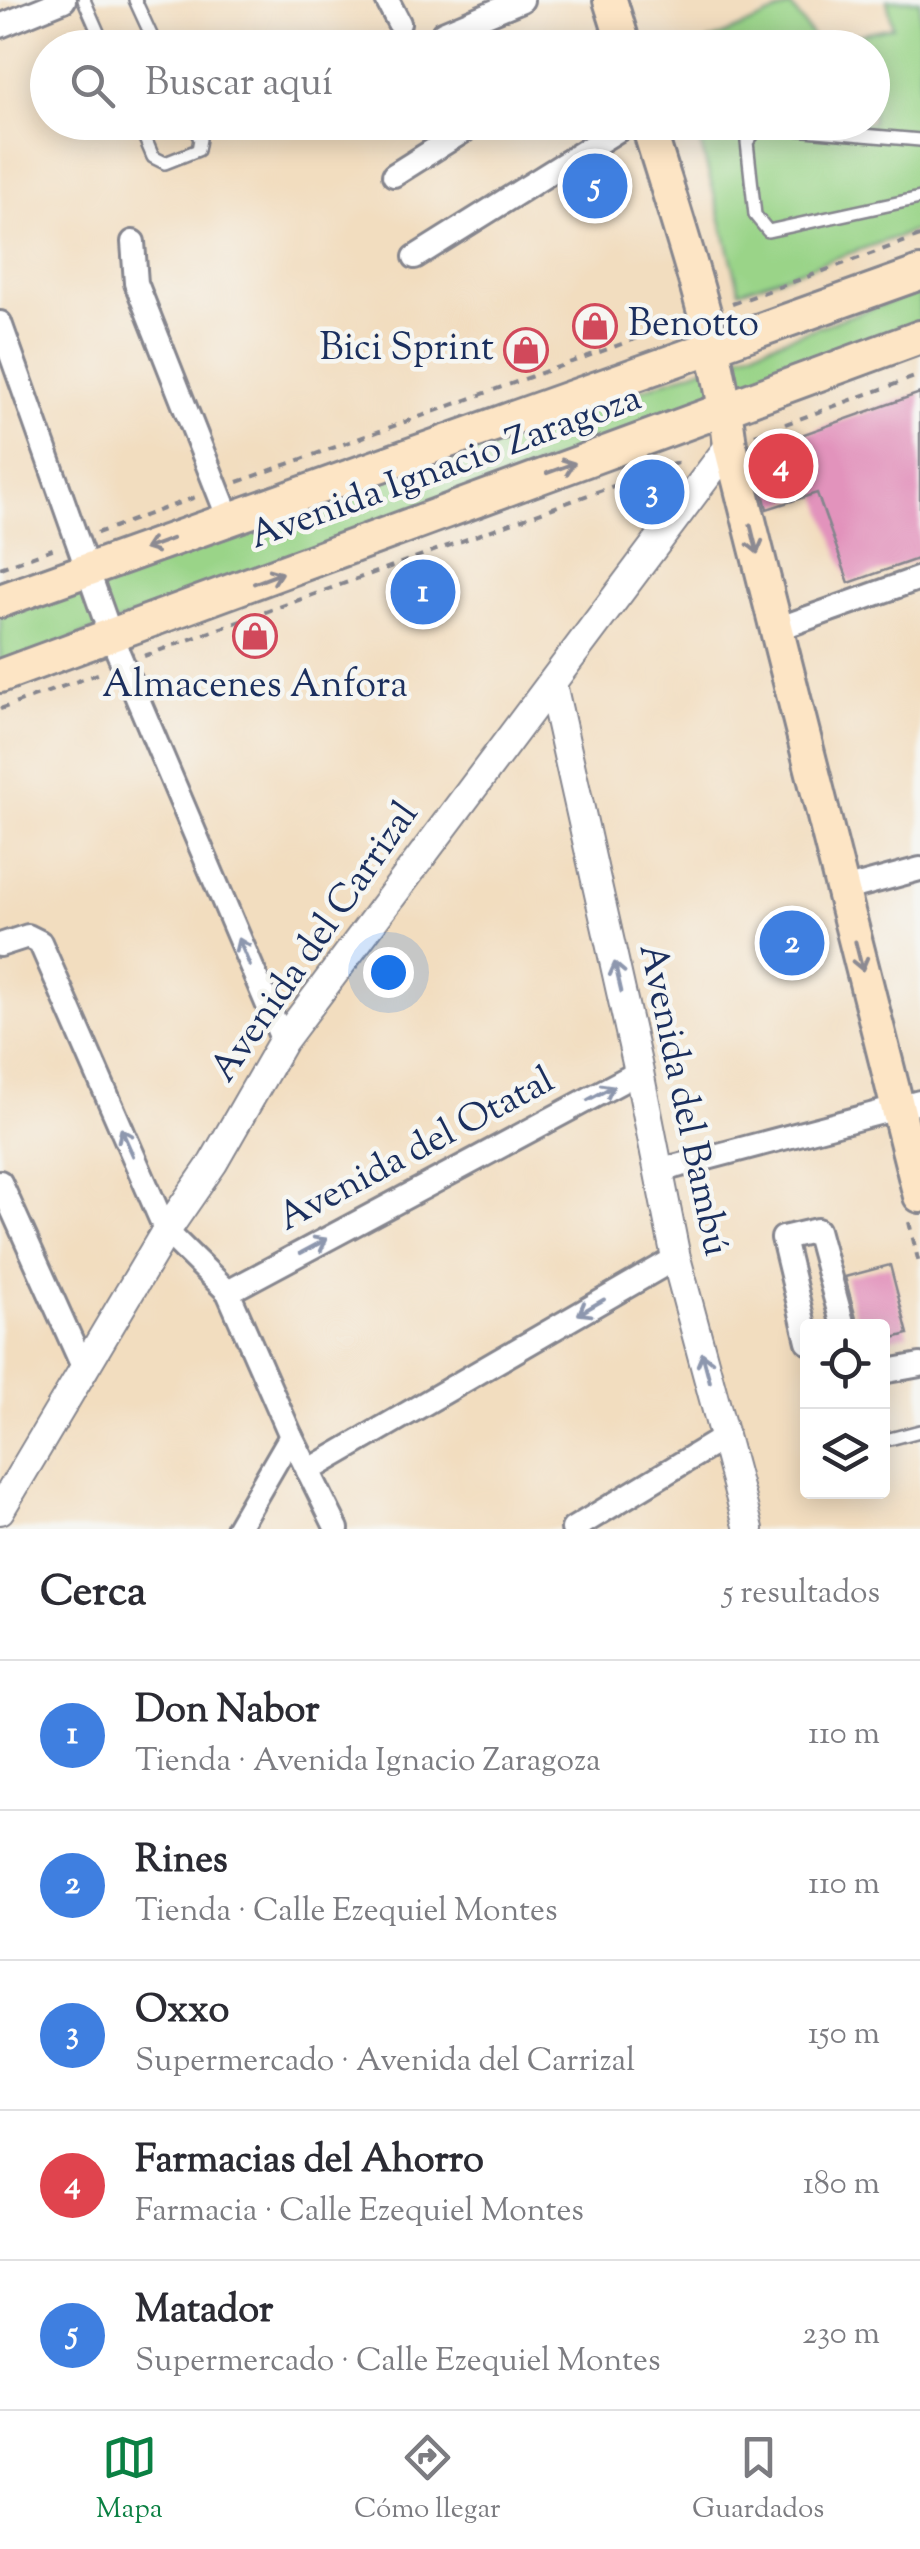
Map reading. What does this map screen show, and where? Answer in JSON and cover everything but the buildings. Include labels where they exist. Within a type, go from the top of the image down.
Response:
[{"type":"main road","points":[[610,0],[619,30]]},
{"type":"main road","points":[[652,140],[708,330],[730,444],[843,890],[909,1105],[920,1196]]},
{"type":"main road","name":"Avenida Ignacio Zaragoza","points":[[0,601],[81,555],[708,330],[920,274]]},
{"type":"main road","name":"Avenida Ignacio Zaragoza","points":[[0,676],[117,650],[726,408],[920,337]]},
{"type":"street","points":[[0,26],[64,0]]},
{"type":"street","points":[[387,0],[398,23]]},
{"type":"street","points":[[450,30],[522,0]]},
{"type":"street","points":[[394,174],[449,140]]},
{"type":"street","points":[[415,257],[602,140]]},
{"type":"street","points":[[133,242],[136,283],[223,504]]},
{"type":"street","points":[[0,322],[117,650],[282,1042]]},
{"type":"street","name":"Avenida del Carrizal","points":[[0,1510],[166,1231],[213,1163],[282,1042],[730,444]]},
{"type":"street","points":[[777,629],[920,578]]},
{"type":"street","name":"Avenida del Bambú","points":[[552,684],[639,1072],[676,1258],[749,1529]]},
{"type":"street","points":[[843,890],[920,869]]},
{"type":"street","points":[[0,945],[28,936],[40,942],[166,1231],[228,1292],[337,1529]]},
{"type":"street","name":"Avenida del Otatal","points":[[228,1292],[639,1072]]},
{"type":"street","points":[[658,1170],[909,1105]]},
{"type":"street","points":[[0,1182],[85,1371]]},
{"type":"street","points":[[802,1319],[783,1238],[817,1230],[841,1319]]},
{"type":"street","points":[[308,1472],[676,1258]]},
{"type":"street","points":[[890,1371],[920,1365]]},
{"type":"street","points":[[237,1529],[292,1436]]},
{"type":"street","points":[[573,1529],[725,1437]]},
{"type":"lane","points":[[84,0],[97,30]]},
{"type":"lane","points":[[135,0],[149,30]]},
{"type":"lane","points":[[890,137],[920,140]]},
{"type":"lane","points":[[146,140],[153,158],[165,164],[198,150],[200,140]]},
{"type":"lane","points":[[749,140],[755,215],[768,231],[920,198]]},
{"type":"lane","points":[[890,1439],[920,1430]]},
{"type":"path","points":[[0,568],[81,555],[708,330],[920,236]]},
{"type":"path","points":[[0,709],[117,650],[730,444],[920,375]]},
{"type":"green space","points":[[887,0],[920,0],[920,229],[740,291],[700,140],[890,140],[890,30],[879,30],[893,27]]},
{"type":"green space","points":[[791,6],[808,30],[735,30]]},
{"type":"green space","points":[[920,291],[920,324],[0,666],[0,616]]},
{"type":"place","name":"Matador","points":[[595,186]]},
{"type":"place","name":"Benotto","points":[[595,326]]},
{"type":"place","name":"Bici Sprint","points":[[526,350]]},
{"type":"place","name":"Farmacias del Ahorro","points":[[781,466]]},
{"type":"place","name":"Oxxo","points":[[652,492]]},
{"type":"place","name":"Don Nabor","points":[[423,592]]},
{"type":"place","name":"Almacenes Anfora","points":[[255,636]]},
{"type":"place","name":"Rines","points":[[792,943]]}]
